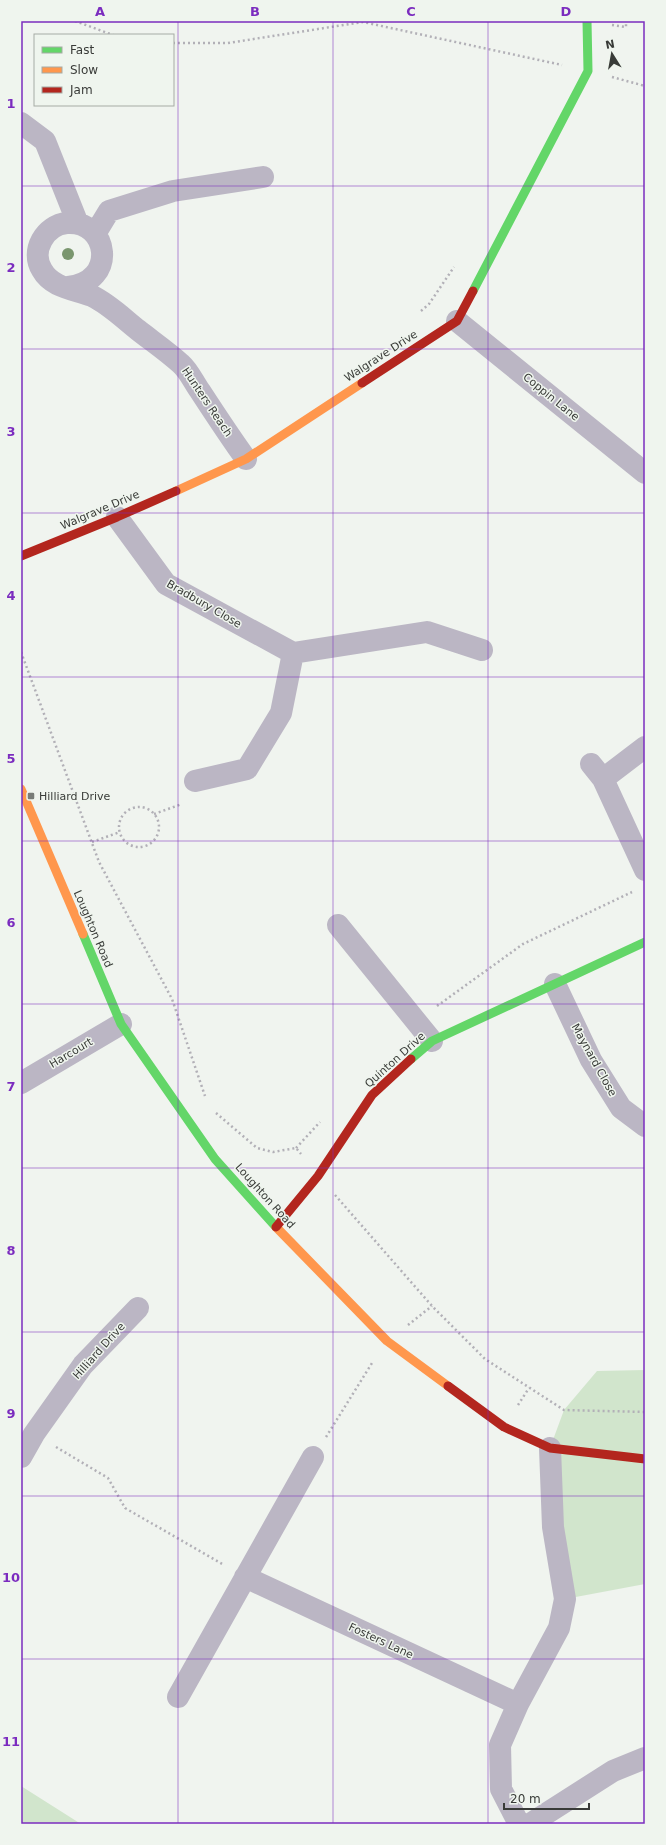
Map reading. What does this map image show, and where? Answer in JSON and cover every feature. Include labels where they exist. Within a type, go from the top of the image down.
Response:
[{"type":"street","name":"Walgrave Drive","points":[[21,556],[117,517],[246,459],[457,321],[588,70],[587,21]]},
{"type":"street","points":[[21,124],[45,141],[86,229],[101,248],[107,306]]},
{"type":"street","points":[[86,229],[109,211],[173,191],[263,177]]},
{"type":"street","name":"Hunters Reach","points":[[86,229],[67,223],[58,225],[49,231],[42,239],[38,248],[40,264],[48,278],[57,285],[68,287],[93,297],[107,306],[182,365],[246,459]]},
{"type":"street","points":[[68,287],[79,286],[89,281],[97,274],[102,263]]},
{"type":"street","name":"Coppin Lane","points":[[457,321],[645,473]]},
{"type":"street","name":"Bradbury Close","points":[[117,517],[166,584],[293,654]]},
{"type":"street","points":[[195,781],[247,769],[281,713],[293,654],[427,632],[482,650]]},
{"type":"street","points":[[645,747],[597,772],[645,870]]},
{"type":"street","name":"Loughton Road","points":[[21,789],[121,1024],[215,1159],[276,1227],[387,1341],[504,1427],[550,1448],[645,1459]]},
{"type":"street","points":[[338,925],[432,1041]]},
{"type":"street","name":"Quinton Drive","points":[[276,1227],[318,1176],[372,1095],[432,1041],[645,942]]},
{"type":"street","name":"Maynard Close","points":[[555,984],[591,1060],[621,1108],[645,1126]]},
{"type":"street","name":"Harcourt","points":[[21,1083],[121,1024]]},
{"type":"street","name":"Hilliard Drive","points":[[21,1457],[27,1430],[83,1365],[138,1308]]},
{"type":"street","points":[[519,1824],[501,1789],[500,1744],[518,1704],[560,1628],[565,1599],[553,1527],[550,1448]]},
{"type":"street","points":[[178,1697],[313,1457]]},
{"type":"street","name":"Fosters Lane","points":[[245,1577],[518,1704]]},
{"type":"street","points":[[530,1824],[613,1770],[645,1758]]},
{"type":"path","points":[[75,21],[110,34]]},
{"type":"path","points":[[174,43],[228,43],[363,22],[588,70],[645,86]]},
{"type":"path","points":[[418,315],[429,304],[457,262]]},
{"type":"path","points":[[21,652],[100,862],[172,999],[206,1099]]},
{"type":"path","points":[[143,807],[150,810],[158,820],[159,826],[156,838],[146,846],[139,846],[127,842],[120,832],[121,818],[130,809],[143,807]]},
{"type":"path","points":[[92,842],[120,832]]},
{"type":"path","points":[[214,1111],[257,1148],[273,1152],[296,1148],[318,1176],[432,1306],[486,1359],[564,1410],[645,1412]]},
{"type":"path","points":[[313,1457],[387,1341],[432,1306]]},
{"type":"path","points":[[27,1430],[108,1478],[125,1508],[245,1577]]},
{"type":"green space","points":[[645,1370],[645,1584],[565,1599],[550,1448],[564,1410],[597,1371]]},
{"type":"green space","points":[[21,1786],[81,1824],[21,1824]]},
{"type":"traffic: fast","points":[[473,291],[588,71],[587,21]]},
{"type":"traffic: fast","points":[[83,934],[121,1024],[215,1159],[276,1227]]},
{"type":"traffic: fast","points":[[411,1059],[432,1041],[645,942]]},
{"type":"traffic: slow","points":[[176,491],[246,459],[362,383]]},
{"type":"traffic: slow","points":[[21,789],[83,934]]},
{"type":"traffic: slow","points":[[276,1227],[387,1341],[448,1386]]},
{"type":"traffic: jam","points":[[362,383],[457,321],[473,291]]},
{"type":"traffic: jam","points":[[21,556],[176,491]]},
{"type":"traffic: jam","points":[[276,1227],[318,1176],[372,1095],[411,1059]]},
{"type":"traffic: jam","points":[[448,1386],[504,1427],[550,1448],[645,1459]]},
{"type":"place","name":"Hilliard Drive","points":[[31,796]]}]
